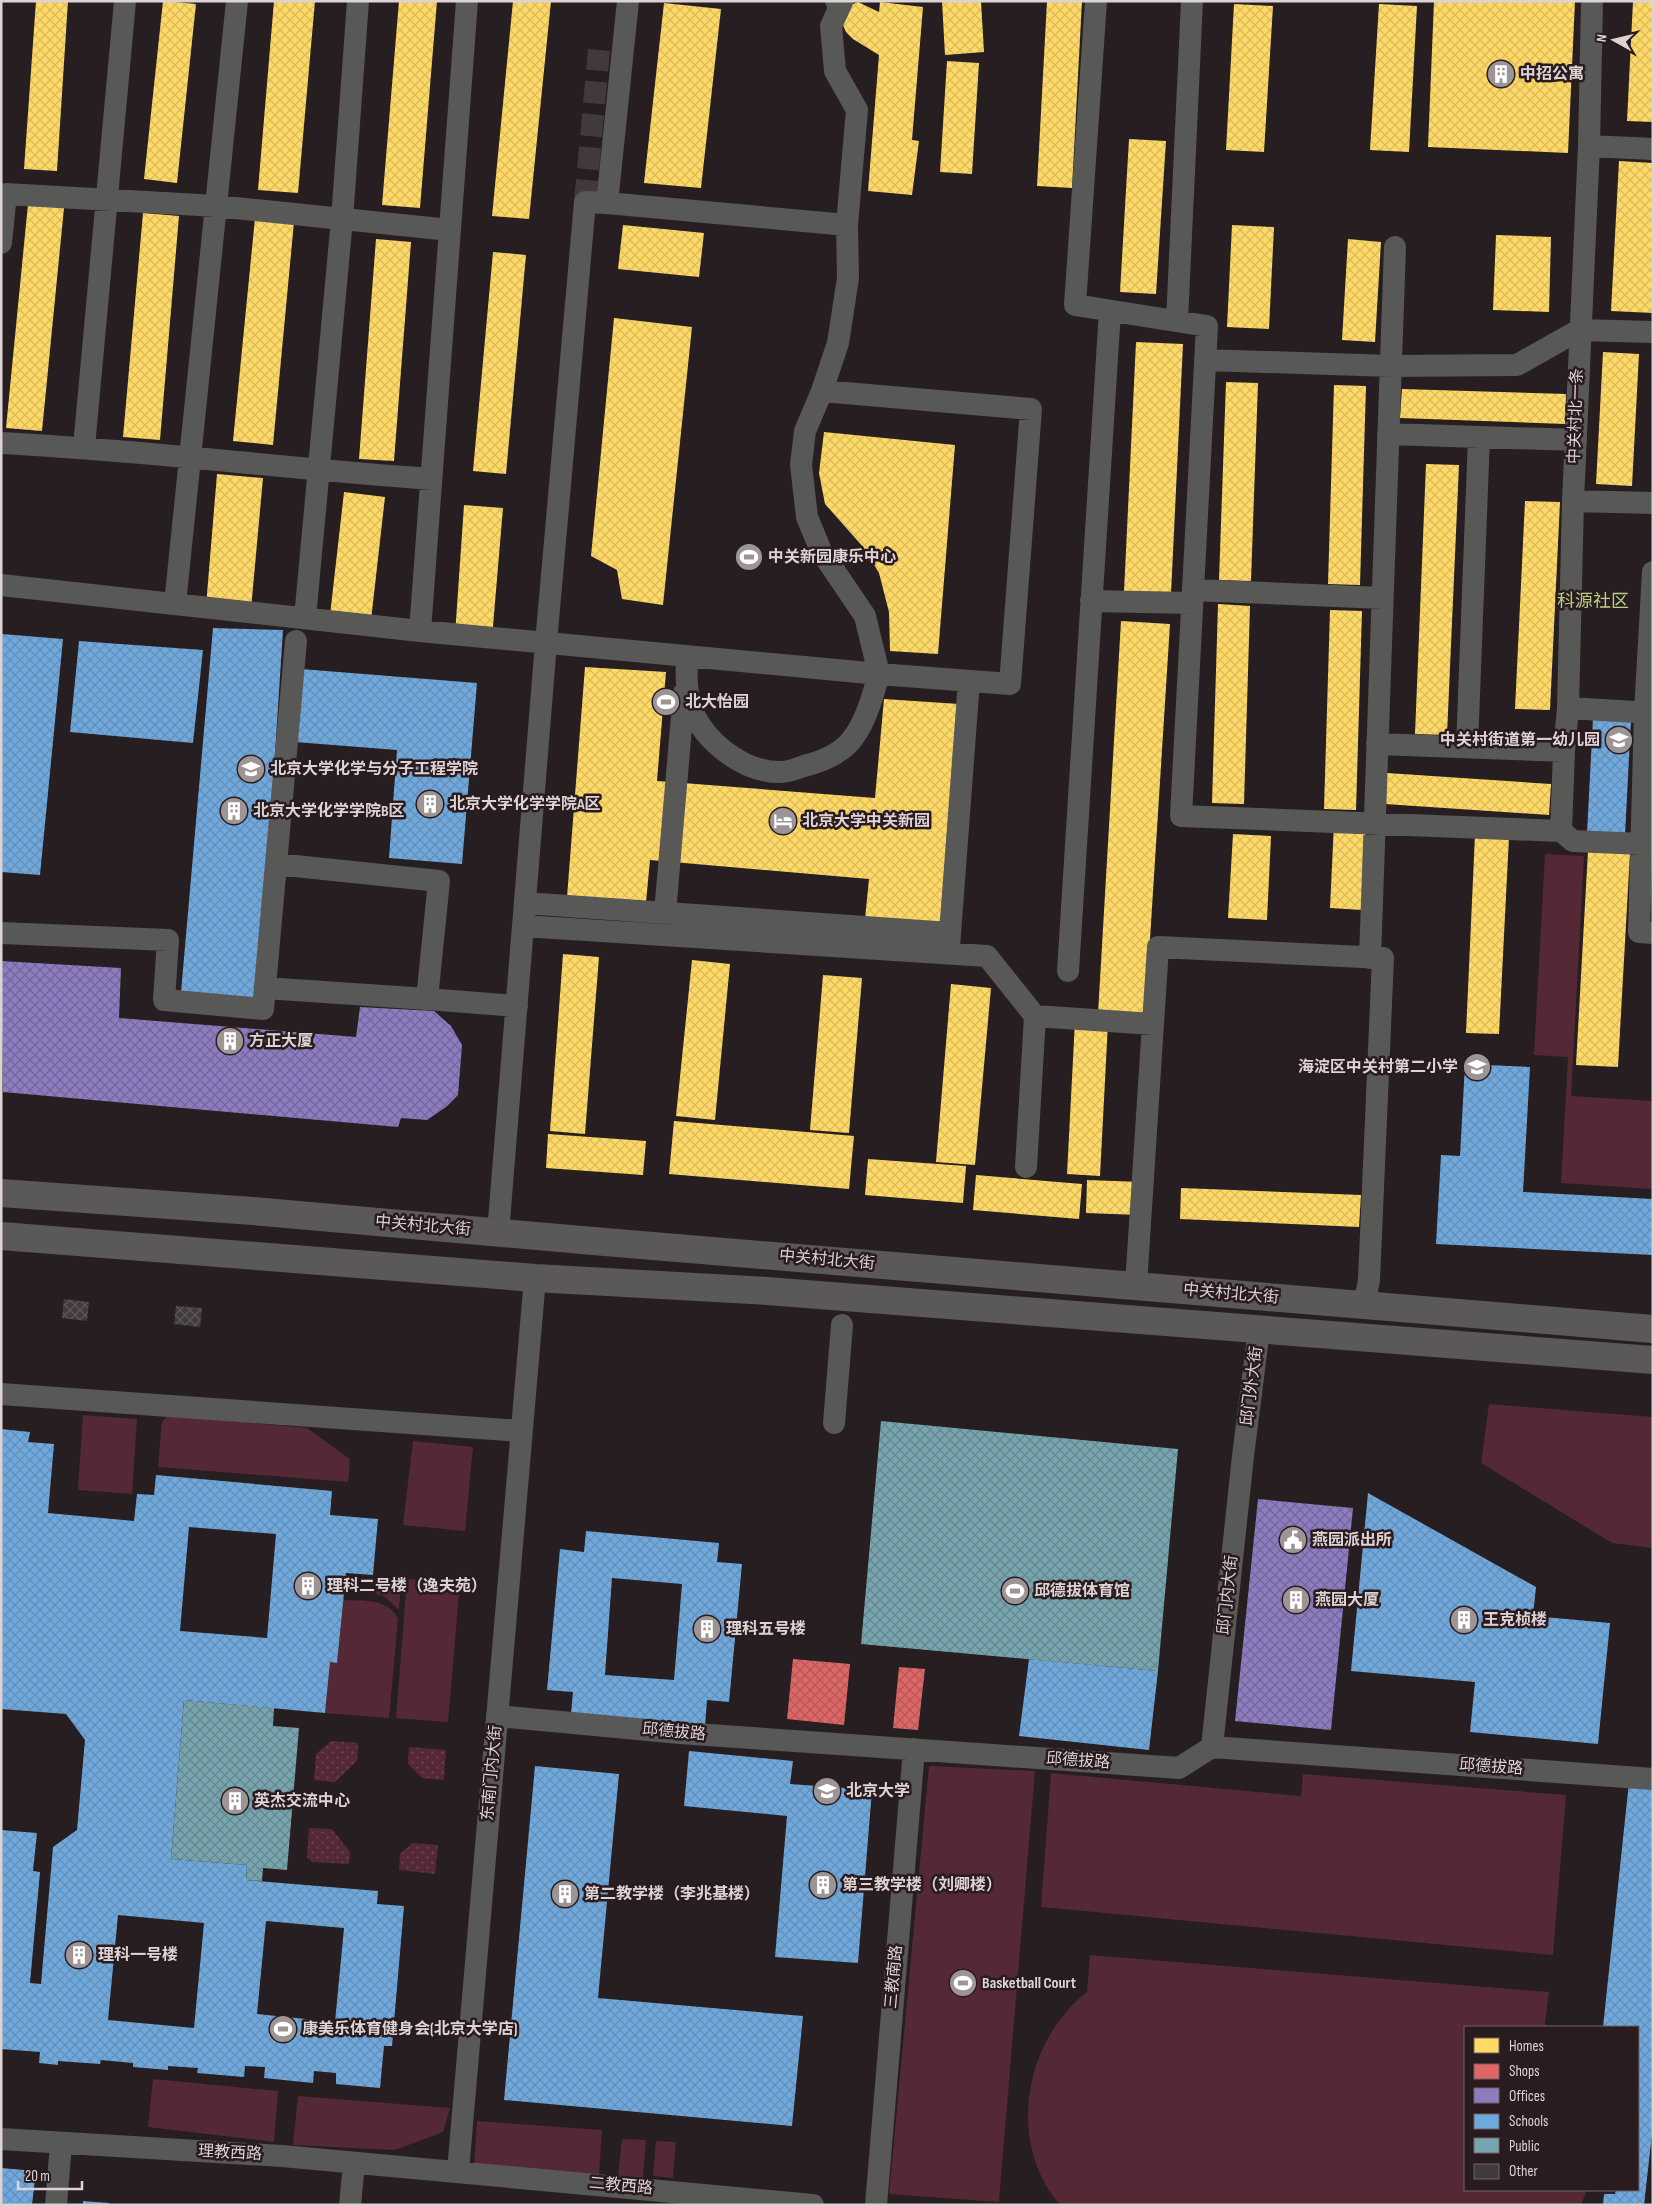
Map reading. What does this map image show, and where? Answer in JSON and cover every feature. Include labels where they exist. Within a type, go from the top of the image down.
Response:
[{"type":"main road","name":"中关村北大街","points":[[1,1193],[253,1211],[1364,1306],[1653,1328]]},
{"type":"main road","name":"中关村北大街","points":[[1,1236],[535,1278],[767,1291],[1653,1360]]},
{"type":"street","points":[[84,447],[125,1]]},
{"type":"street","points":[[175,604],[237,1]]},
{"type":"street","points":[[305,618],[342,219],[358,1]]},
{"type":"street","points":[[420,631],[467,1]]},
{"type":"street","points":[[607,203],[628,1]]},
{"type":"street","points":[[686,667],[692,707],[704,731],[724,751],[749,766],[782,772],[824,761],[848,744],[864,718],[879,674],[865,616],[821,551],[807,517],[801,466],[805,431],[822,391],[838,343],[848,278],[847,224],[857,110],[835,71],[830,26],[842,2],[836,1]]},
{"type":"street","points":[[1096,1],[1075,305],[1207,326],[1181,816],[1561,831],[1573,841],[1642,844]]},
{"type":"street","points":[[1177,321],[1192,1]]},
{"type":"street","name":"中关村北一条","points":[[1561,831],[1564,751],[1568,708],[1573,501],[1588,146],[1592,1]]},
{"type":"street","points":[[1588,146],[1653,149]]},
{"type":"street","points":[[1,243],[6,194],[216,206],[450,230]]},
{"type":"street","points":[[498,1233],[546,643],[585,202],[847,224]]},
{"type":"street","points":[[1370,958],[1395,247]]},
{"type":"street","points":[[1068,971],[1110,311]]},
{"type":"street","points":[[1205,360],[1391,366],[1517,365],[1580,330],[1653,332]]},
{"type":"street","points":[[1,585],[546,643],[686,667],[879,674],[1010,684],[1031,409],[822,391]]},
{"type":"street","points":[[1388,434],[1576,440]]},
{"type":"street","points":[[1467,747],[1479,437]]},
{"type":"street","points":[[1,443],[84,447],[318,471],[431,479]]},
{"type":"street","points":[[1573,501],[1653,503]]},
{"type":"street","points":[[1653,572],[1639,932],[1653,932]]},
{"type":"street","points":[[1091,601],[1193,596],[1382,598]]},
{"type":"street","points":[[1,933],[168,940],[164,1000],[263,1009],[296,641]]},
{"type":"street","points":[[665,913],[686,667]]},
{"type":"street","points":[[949,944],[969,681]]},
{"type":"street","points":[[1568,708],[1649,712]]},
{"type":"street","points":[[1377,744],[1564,751]]},
{"type":"street","points":[[276,864],[439,880],[427,999]]},
{"type":"street","points":[[525,903],[665,913],[949,944],[987,956],[1035,1016],[1026,1167]]},
{"type":"street","points":[[523,926],[949,944]]},
{"type":"street","points":[[1136,1285],[1158,947],[1383,958],[1369,1280],[1364,1306]]},
{"type":"street","points":[[264,988],[516,1006]]},
{"type":"street","points":[[1035,1016],[1153,1024]]},
{"type":"street","name":"东南门内大街","points":[[458,2171],[535,1278]]},
{"type":"street","points":[[834,1423],[842,1325]]},
{"type":"street","name":"邱门外大街","points":[[1245,1443],[1259,1330]]},
{"type":"street","points":[[1,1394],[521,1431]]},
{"type":"street","name":"邱门内大街","points":[[1212,1747],[1245,1443]]},
{"type":"street","name":"邱德拔路","points":[[497,1716],[689,1734],[1179,1768],[1212,1747],[1653,1779]]},
{"type":"street","name":"三教南路","points":[[876,2205],[914,1749]]},
{"type":"street","name":"理教西路","points":[[1,2139],[282,2156],[458,2171]]},
{"type":"street","points":[[56,2205],[61,2144]]},
{"type":"street","points":[[350,2205],[354,2163]]},
{"type":"street","name":"二教西路","points":[[458,2171],[646,2197],[813,2205]]},
{"type":"shaded area","points":[[1545,854],[1584,856],[1571,1096],[1653,1101],[1653,1189],[1561,1183],[1568,1057],[1534,1055]]},
{"type":"shaded area","points":[[1489,1404],[1653,1417],[1653,1548],[1612,1543],[1481,1463]]},
{"type":"shaded area","points":[[83,1415],[137,1419],[132,1494],[78,1490]]},
{"type":"shaded area","points":[[169,1415],[307,1428],[350,1459],[348,1482],[158,1467],[162,1421]]},
{"type":"shaded area","points":[[413,1441],[473,1447],[465,1531],[403,1525]]},
{"type":"shaded area","points":[[399,1578],[401,1585],[399,1610],[385,1597],[374,1593],[374,1579]]},
{"type":"shaded area","points":[[407,1579],[460,1583],[448,1722],[396,1718]]},
{"type":"shaded area","points":[[343,1600],[382,1604],[394,1612],[398,1619],[389,1718],[325,1713],[330,1662],[337,1663]]},
{"type":"shaded area","points":[[331,1741],[358,1743],[357,1761],[335,1782],[314,1780],[316,1754]]},
{"type":"shaded area","points":[[409,1747],[446,1750],[444,1780],[422,1778],[408,1764]]},
{"type":"shaded area","name":"Basketball Court","points":[[929,1766],[1035,1771],[999,2202],[889,2194]]},
{"type":"shaded area","points":[[1051,1773],[1301,1796],[1303,1774],[1566,1795],[1553,1955],[1041,1907]]},
{"type":"shaded area","points":[[309,1828],[332,1829],[350,1852],[349,1864],[312,1862],[307,1857]]},
{"type":"shaded area","points":[[413,1843],[438,1845],[435,1874],[399,1870],[400,1854]]},
{"type":"shaded area","points":[[1090,1955],[1549,1992],[1545,2024],[1548,2026],[1464,2026],[1464,2191],[1587,2191],[1581,2205],[1060,2205],[1043,2180],[1033,2152],[1028,2123],[1030,2093],[1037,2064],[1049,2037],[1066,2013],[1087,1992]]},
{"type":"shaded area","points":[[153,2079],[278,2091],[274,2142],[148,2127]]},
{"type":"shaded area","points":[[298,2096],[450,2108],[443,2132],[395,2150],[293,2145]]},
{"type":"shaded area","points":[[477,2121],[602,2130],[599,2175],[474,2165]]},
{"type":"shaded area","points":[[622,2139],[646,2140],[643,2178],[618,2176]]},
{"type":"shaded area","points":[[656,2141],[676,2142],[673,2178],[653,2176]]},
{"type":"building: Homes","points":[[36,1],[68,1],[57,171],[24,169]]},
{"type":"building: Homes","points":[[163,1],[196,4],[177,183],[144,179]]},
{"type":"building: Homes","points":[[274,1],[315,1],[298,193],[258,190]]},
{"type":"building: Homes","points":[[399,1],[437,1],[420,208],[382,205]]},
{"type":"building: Homes","points":[[513,1],[551,1],[529,219],[492,216]]},
{"type":"building: Homes","points":[[942,1],[981,1],[984,52],[945,55]]},
{"type":"building: Homes","points":[[1047,1],[1082,1],[1072,188],[1037,186]]},
{"type":"building: Homes","name":"中招公寓","points":[[1434,1],[1575,1],[1568,153],[1428,147]]},
{"type":"building: Homes","points":[[1633,1],[1653,1],[1653,122],[1627,121]]},
{"type":"building: Homes","points":[[858,2],[879,12],[880,2],[923,7],[912,140],[919,141],[912,195],[868,191],[879,55],[853,39],[846,32],[842,23],[848,6]]},
{"type":"building: Homes","points":[[664,3],[721,9],[701,188],[644,183]]},
{"type":"building: Homes","points":[[1234,4],[1273,6],[1264,152],[1226,150]]},
{"type":"building: Homes","points":[[1379,4],[1417,6],[1409,152],[1370,150]]},
{"type":"building: Homes","points":[[947,61],[979,63],[972,174],[940,172]]},
{"type":"building: Homes","points":[[1129,139],[1166,141],[1156,294],[1120,292]]},
{"type":"building: Homes","points":[[1619,161],[1653,163],[1653,313],[1611,311]]},
{"type":"building: Homes","points":[[28,204],[64,208],[42,431],[6,428]]},
{"type":"building: Homes","points":[[143,213],[179,216],[160,440],[123,437]]},
{"type":"building: Homes","points":[[255,218],[294,222],[273,445],[233,441]]},
{"type":"building: Homes","points":[[623,225],[704,233],[699,277],[618,269]]},
{"type":"building: Homes","points":[[1232,225],[1274,227],[1269,329],[1227,327]]},
{"type":"building: Homes","points":[[1496,235],[1551,237],[1549,312],[1493,310]]},
{"type":"building: Homes","points":[[376,239],[411,242],[394,461],[359,459]]},
{"type":"building: Homes","points":[[1348,239],[1381,242],[1375,342],[1342,340]]},
{"type":"building: Homes","points":[[493,252],[526,255],[506,474],[473,471]]},
{"type":"building: Homes","points":[[614,318],[692,327],[663,605],[622,599],[617,570],[591,556]]},
{"type":"building: Homes","points":[[1136,342],[1183,344],[1171,594],[1124,592]]},
{"type":"building: Homes","points":[[1603,352],[1639,354],[1632,486],[1596,484]]},
{"type":"building: Homes","points":[[1226,382],[1258,383],[1251,581],[1219,580]]},
{"type":"building: Homes","points":[[1334,385],[1366,386],[1360,585],[1328,584]]},
{"type":"building: Homes","points":[[1402,389],[1566,394],[1565,424],[1400,418]]},
{"type":"building: Homes","points":[[824,432],[955,445],[938,654],[890,651],[889,612],[879,573],[864,548],[825,504],[819,473]]},
{"type":"building: Homes","points":[[1426,464],[1459,465],[1447,735],[1415,734]]},
{"type":"building: Homes","points":[[217,474],[263,478],[251,609],[206,606]]},
{"type":"building: Homes","points":[[344,492],[385,497],[370,629],[329,624]]},
{"type":"building: Homes","points":[[1525,501],[1560,502],[1550,710],[1515,709]]},
{"type":"building: Homes","points":[[464,505],[503,508],[492,638],[455,635]]},
{"type":"building: Homes","points":[[1218,604],[1250,606],[1244,804],[1212,803]]},
{"type":"building: Homes","points":[[1330,610],[1362,611],[1356,810],[1324,809]]},
{"type":"building: Homes","points":[[1121,621],[1170,624],[1145,1018],[1098,1014]]},
{"type":"building: Homes","points":[[585,667],[666,672],[657,781],[875,798],[884,699],[959,704],[940,924],[865,919],[869,879],[650,860],[646,902],[567,897]]},
{"type":"building: Homes","points":[[1387,773],[1551,784],[1549,815],[1385,804]]},
{"type":"building: Homes","points":[[1334,823],[1366,824],[1362,910],[1330,908]]},
{"type":"building: Homes","points":[[1233,834],[1271,836],[1267,920],[1228,918]]},
{"type":"building: Homes","points":[[1475,835],[1509,837],[1499,1034],[1466,1033]]},
{"type":"building: Homes","points":[[1588,851],[1630,853],[1618,1067],[1576,1065]]},
{"type":"building: Homes","points":[[563,954],[599,957],[585,1134],[550,1131]]},
{"type":"building: Homes","points":[[692,960],[730,964],[715,1120],[676,1116]]},
{"type":"building: Homes","points":[[823,975],[862,978],[849,1133],[810,1130]]},
{"type":"building: Homes","points":[[951,984],[991,988],[975,1165],[936,1162]]},
{"type":"building: Homes","points":[[1075,1021],[1108,1023],[1100,1176],[1067,1174]]},
{"type":"building: Homes","points":[[674,1121],[854,1136],[849,1189],[669,1174]]},
{"type":"building: Homes","points":[[548,1134],[646,1141],[643,1175],[546,1168]]},
{"type":"building: Homes","points":[[868,1159],[966,1166],[963,1203],[865,1195]]},
{"type":"building: Homes","points":[[976,1175],[1082,1184],[1079,1219],[973,1210]]},
{"type":"building: Homes","points":[[1087,1180],[1141,1182],[1139,1215],[1086,1213]]},
{"type":"building: Homes","points":[[1181,1188],[1361,1195],[1359,1227],[1180,1219]]},
{"type":"building: Shops","points":[[793,1659],[850,1664],[844,1725],[787,1719]]},
{"type":"building: Shops","points":[[899,1667],[925,1669],[918,1730],[893,1728]]},
{"type":"building: Offices","name":"方正大厦","points":[[1,961],[121,968],[119,1018],[356,1037],[360,1007],[434,1011],[451,1026],[462,1045],[458,1095],[446,1107],[427,1120],[401,1118],[398,1127],[3,1092]]},
{"type":"building: Offices","name":"燕园大厦","points":[[1258,1499],[1353,1508],[1331,1730],[1235,1721]]},
{"type":"building: Schools","name":"北京大学化学学院B区","points":[[213,628],[283,630],[259,1002],[181,992]]},
{"type":"building: Schools","points":[[2,634],[63,639],[40,875],[1,872]]},
{"type":"building: Schools","points":[[79,641],[203,650],[193,743],[70,732]]},
{"type":"building: Schools","name":"北京大学化学学院A区","points":[[301,669],[477,683],[462,864],[389,858],[397,750],[295,742]]},
{"type":"building: Schools","points":[[1593,718],[1631,720],[1625,835],[1587,833]]},
{"type":"building: Schools","points":[[1465,1064],[1530,1067],[1523,1192],[1653,1199],[1653,1255],[1436,1244],[1441,1155],[1460,1156]]},
{"type":"building: Schools","points":[[1,1429],[30,1432],[28,1442],[54,1444],[48,1513],[134,1521],[137,1494],[154,1495],[156,1475],[332,1491],[330,1515],[378,1519],[373,1575],[346,1573],[337,1663],[330,1662],[325,1713],[184,1700],[171,1859],[247,1865],[246,1880],[378,1891],[377,1904],[404,1906],[392,2046],[384,2046],[380,2088],[336,2084],[336,2073],[314,2071],[313,2083],[264,2078],[265,2067],[245,2066],[244,2077],[197,2073],[198,2068],[168,2066],[168,2070],[133,2067],[133,2063],[101,2060],[100,2064],[58,2061],[58,2065],[39,2063],[40,2052],[1,2049],[1,1830],[37,1833],[33,1871],[40,1872],[30,1983],[41,1984],[53,1847],[77,1830],[85,1740],[66,1714],[1,1709]],"holes":[[[189,1527],[276,1534],[267,1638],[180,1631]],[[118,1915],[204,1923],[194,2028],[108,2020]],[[266,1921],[344,1928],[335,2022],[257,2014]]]},
{"type":"building: Schools","name":"王克桢楼","points":[[1368,1493],[1536,1587],[1533,1616],[1610,1623],[1598,1744],[1470,1732],[1475,1682],[1351,1671]]},
{"type":"building: Schools","name":"理科五号楼","points":[[586,1531],[719,1543],[717,1562],[742,1564],[729,1702],[707,1700],[705,1726],[571,1713],[573,1692],[547,1690],[560,1549],[584,1552]],"holes":[[[612,1578],[682,1584],[674,1680],[605,1675]]]},
{"type":"building: Schools","points":[[1029,1659],[1158,1671],[1149,1750],[1019,1736]]},
{"type":"building: Schools","name":"第三教学楼（刘卿楼）","points":[[689,1751],[793,1761],[790,1784],[872,1790],[858,1963],[775,1957],[787,1816],[684,1806]]},
{"type":"building: Schools","name":"第二教学楼（李兆基楼）","points":[[535,1766],[619,1774],[598,1998],[803,2016],[792,2126],[504,2100]]},
{"type":"building: Schools","points":[[1629,1782],[1653,1785],[1653,2125],[1644,2205],[1603,2205],[1604,2194],[1615,2194],[1616,2191],[1639,2191],[1639,2026],[1603,2026]]},
{"type":"building: Schools","points":[[1,2168],[36,2171],[32,2205],[1,2205]]},
{"type":"building: Schools","points":[[83,2201],[109,2203],[109,2205],[83,2205]]},
{"type":"building: Public","name":"邱德拔体育馆","points":[[881,1421],[1178,1449],[1158,1671],[861,1644]]},
{"type":"building: Public","name":"英杰交流中心","points":[[184,1700],[274,1708],[273,1726],[299,1728],[287,1870],[263,1868],[262,1881],[246,1880],[247,1865],[171,1859]]},
{"type":"building: Other","points":[[64,1299],[89,1302],[87,1321],[62,1318]]},
{"type":"building: Other","points":[[176,1306],[202,1308],[200,1327],[174,1324]]},
{"type":"tunnel","points":[[585,202],[599,50]]},
{"type":"place","name":"中招公寓","points":[[1501,74]]},
{"type":"place","name":"中关新园康乐中心","points":[[749,557]]},
{"type":"place","name":"北大怡园","points":[[666,702]]},
{"type":"place","name":"中关村街道第一幼儿园","points":[[1619,740]]},
{"type":"place","name":"北京大学化学与分子工程学院","points":[[251,769]]},
{"type":"place","name":"北京大学化学学院A区","points":[[430,804]]},
{"type":"place","name":"北京大学化学学院B区","points":[[234,811]]},
{"type":"place","name":"北京大学中关新园","points":[[783,821]]},
{"type":"place","name":"方正大厦","points":[[230,1041]]},
{"type":"place","name":"海淀区中关村第二小学","points":[[1477,1067]]},
{"type":"place","name":"燕园派出所","points":[[1293,1540]]},
{"type":"place","name":"理科二号楼（逸夫苑）","points":[[308,1586]]},
{"type":"place","name":"邱德拔体育馆","points":[[1015,1591]]},
{"type":"place","name":"燕园大厦","points":[[1296,1600]]},
{"type":"place","name":"王克桢楼","points":[[1464,1620]]},
{"type":"place","name":"理科五号楼","points":[[707,1629]]},
{"type":"place","name":"北京大学","points":[[827,1791]]},
{"type":"place","name":"英杰交流中心","points":[[235,1801]]},
{"type":"place","name":"第三教学楼（刘卿楼）","points":[[823,1885]]},
{"type":"place","name":"第二教学楼（李兆基楼）","points":[[565,1894]]},
{"type":"place","name":"理科一号楼","points":[[79,1955]]},
{"type":"place","name":"Basketball Court","points":[[963,1983]]},
{"type":"place","name":"康美乐体育健身会(北京大学店)","points":[[283,2029]]},
{"type":"district","name":"科源社区","points":[[1593,601]]}]
